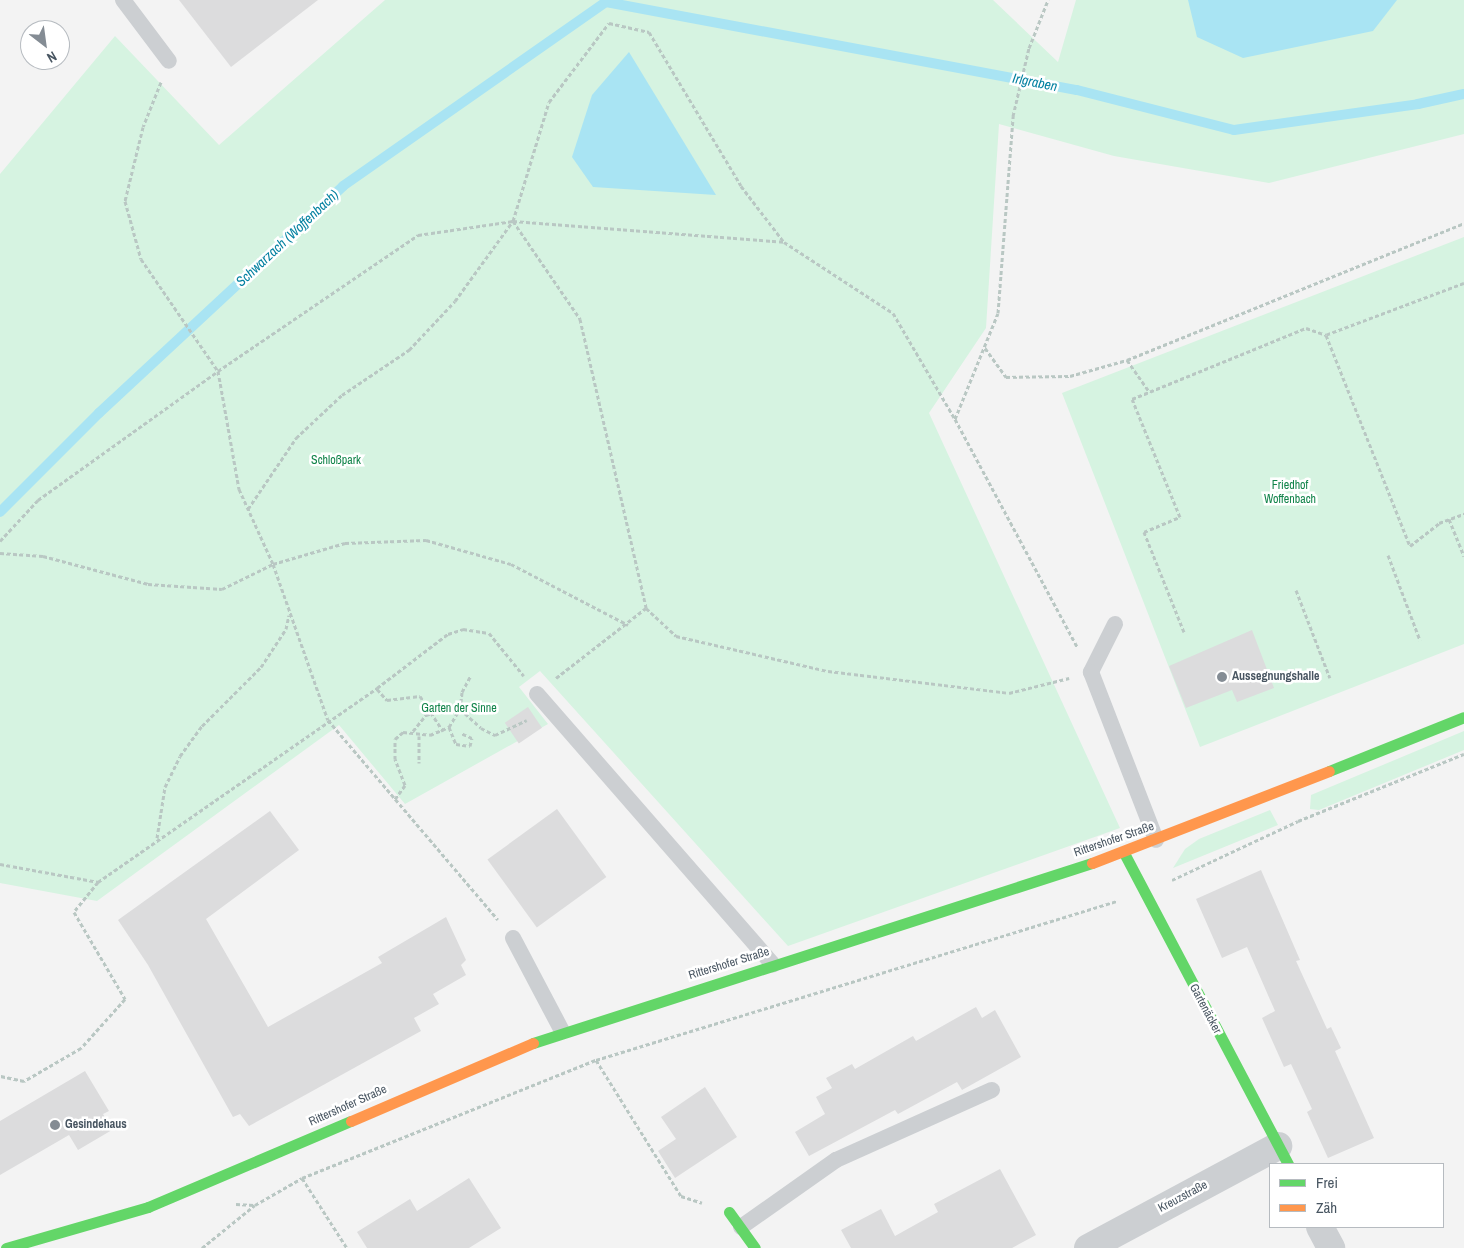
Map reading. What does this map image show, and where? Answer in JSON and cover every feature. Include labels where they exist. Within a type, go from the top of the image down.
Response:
[{"type":"street","name":"Rittershofer Straße","points":[[6,1248],[148,1208],[562,1030],[1124,853],[1464,717]]},
{"type":"street","name":"Gartenäcker","points":[[1124,853],[1283,1155]]},
{"type":"street","name":"Kreuzstraße","points":[[1088,1248],[1283,1155]]},
{"type":"street","points":[[729,1212],[755,1248]]},
{"type":"street","points":[[1321,1228],[1331,1248]]},
{"type":"lane","points":[[123,0],[170,61]]},
{"type":"lane","points":[[1115,624],[1091,672],[1156,840]]},
{"type":"lane","points":[[537,694],[773,965]]},
{"type":"lane","points":[[513,938],[562,1030]]},
{"type":"lane","points":[[741,1228],[836,1160],[992,1090]]},
{"type":"path","points":[[955,420],[998,313],[1013,116],[1029,48],[1048,0]]},
{"type":"path","points":[[247,510],[296,438],[342,395],[409,350],[456,300],[513,220],[549,102],[609,23],[649,32],[741,186],[784,242],[893,313],[955,420],[1091,672],[1010,692],[828,671],[676,636],[646,608],[580,319],[513,220]]},
{"type":"path","points":[[170,61],[142,127],[125,201],[141,259],[198,337],[218,371],[239,489],[273,564],[289,615],[328,720],[491,911]]},
{"type":"path","points":[[0,541],[38,500],[218,371],[418,235],[513,220],[784,242]]},
{"type":"path","points":[[984,347],[1006,377],[1013,379],[1070,376],[1127,360],[1464,223]]},
{"type":"path","points":[[1184,632],[1144,532],[1180,516],[1132,399],[1306,328],[1326,335],[1464,283]]},
{"type":"path","points":[[1326,335],[1410,546],[1449,519],[1464,514]]},
{"type":"path","points":[[1127,360],[1149,392]]},
{"type":"path","points":[[1449,519],[1464,556]]},
{"type":"path","points":[[0,553],[43,556],[148,584],[222,589],[273,564],[346,543],[426,540],[511,564],[628,625]]},
{"type":"path","points":[[1388,555],[1420,640]]},
{"type":"path","points":[[1296,590],[1330,678]]},
{"type":"path","points":[[0,1076],[24,1081],[81,1048],[124,999],[74,912],[98,882],[157,839],[376,688],[433,643],[464,629],[489,633],[501,643],[537,694],[570,666],[628,625],[646,608]]},
{"type":"path","points":[[157,839],[165,787],[180,756],[202,726],[261,667],[286,629],[289,615]]},
{"type":"path","points":[[471,675],[459,704],[460,709],[480,728],[495,734],[549,708]]},
{"type":"path","points":[[376,688],[392,701],[415,694],[432,712],[444,731]]},
{"type":"path","points":[[395,799],[405,785],[396,760],[395,739],[403,732],[413,731],[432,712],[459,704]]},
{"type":"path","points":[[418,736],[444,731],[449,727],[460,709]]},
{"type":"path","points":[[449,727],[456,744],[470,746],[472,738],[461,733]]},
{"type":"path","points":[[413,731],[418,736],[419,763]]},
{"type":"path","points":[[202,1248],[255,1205],[302,1178],[596,1060],[1144,893],[1298,822],[1464,754]]},
{"type":"path","points":[[0,864],[98,882]]},
{"type":"path","points":[[596,1060],[681,1196],[729,1212]]},
{"type":"path","points":[[302,1178],[347,1248]]},
{"type":"green space","points":[[385,0],[993,0],[1058,62],[1076,0],[1464,0],[1464,134],[1269,183],[1114,156],[999,124],[986,328],[929,413],[1120,828],[788,946],[540,671],[519,687],[548,724],[405,804],[339,725],[97,901],[0,883],[0,174],[115,36],[219,145]]},
{"type":"green space","name":"Friedhof Woffenbach","points":[[1464,237],[1464,644],[1200,747],[1062,393]]},
{"type":"green space","points":[[1464,731],[1464,750],[1319,810],[1310,809],[1311,795]]},
{"type":"green space","points":[[1270,810],[1278,825],[1173,868],[1185,849],[1199,839]]},
{"type":"water","points":[[1188,0],[1397,0],[1373,31],[1243,58],[1197,37]]},
{"type":"water","points":[[629,52],[716,195],[593,187],[572,157],[592,95]]},
{"type":"building","points":[[179,0],[318,0],[231,67]]},
{"type":"building","name":"Aussegnungshalle","points":[[1252,630],[1274,688],[1237,702],[1232,690],[1186,708],[1169,666]]},
{"type":"building","points":[[528,707],[542,728],[519,743],[505,723]]},
{"type":"building","points":[[557,809],[606,877],[537,928],[487,860]]},
{"type":"building","points":[[270,811],[299,850],[206,919],[268,1027],[382,963],[378,957],[446,917],[466,960],[461,965],[466,975],[433,994],[439,1004],[414,1018],[421,1031],[249,1126],[240,1114],[233,1117],[148,965],[118,920]]},
{"type":"building","points":[[1261,870],[1300,960],[1296,961],[1327,1029],[1331,1027],[1341,1048],[1335,1051],[1374,1138],[1328,1158],[1307,1112],[1312,1109],[1291,1064],[1284,1067],[1262,1018],[1275,1011],[1247,947],[1222,958],[1196,899]]},
{"type":"building","points":[[976,1007],[982,1018],[995,1010],[1021,1057],[962,1090],[957,1082],[898,1114],[895,1110],[809,1156],[795,1132],[825,1114],[816,1097],[832,1088],[826,1078],[852,1064],[855,1069],[913,1036],[916,1041]]},
{"type":"building","name":"Gesindehaus","points":[[85,1071],[109,1111],[103,1114],[112,1130],[78,1150],[69,1135],[0,1175],[0,1121]]},
{"type":"building","points":[[705,1087],[737,1137],[675,1178],[658,1151],[676,1139],[661,1117]]},
{"type":"building","points":[[1000,1169],[1036,1235],[1012,1248],[851,1248],[841,1230],[881,1209],[895,1236],[938,1212],[934,1204]]},
{"type":"building","points":[[469,1178],[501,1228],[469,1248],[367,1248],[357,1232],[410,1199],[417,1211]]},
{"type":"waterway","name":"Irlgraben","points":[[606,2],[1077,90],[1234,130],[1418,104],[1464,94]]},
{"type":"waterway","name":"Schwarzach (Woffenbach)","points":[[0,512],[99,413],[343,186],[606,2]]},
{"type":"traffic: fast","points":[[1329,771],[1464,717]]},
{"type":"traffic: fast","points":[[1124,853],[1287,1163]]},
{"type":"traffic: fast","points":[[533,1043],[1092,863]]},
{"type":"traffic: fast","points":[[6,1248],[148,1207],[351,1121]]},
{"type":"traffic: fast","points":[[729,1212],[755,1248]]},
{"type":"traffic: slow","points":[[1092,863],[1329,771]]},
{"type":"traffic: slow","points":[[351,1121],[533,1043]]},
{"type":"place","name":"Aussegnungshalle","points":[[1222,677]]},
{"type":"place","name":"Gesindehaus","points":[[55,1125]]},
{"type":"park label","name":"Schloßpark","points":[[336,461]]},
{"type":"park label","name":"Garten der Sinne","points":[[459,709]]}]
